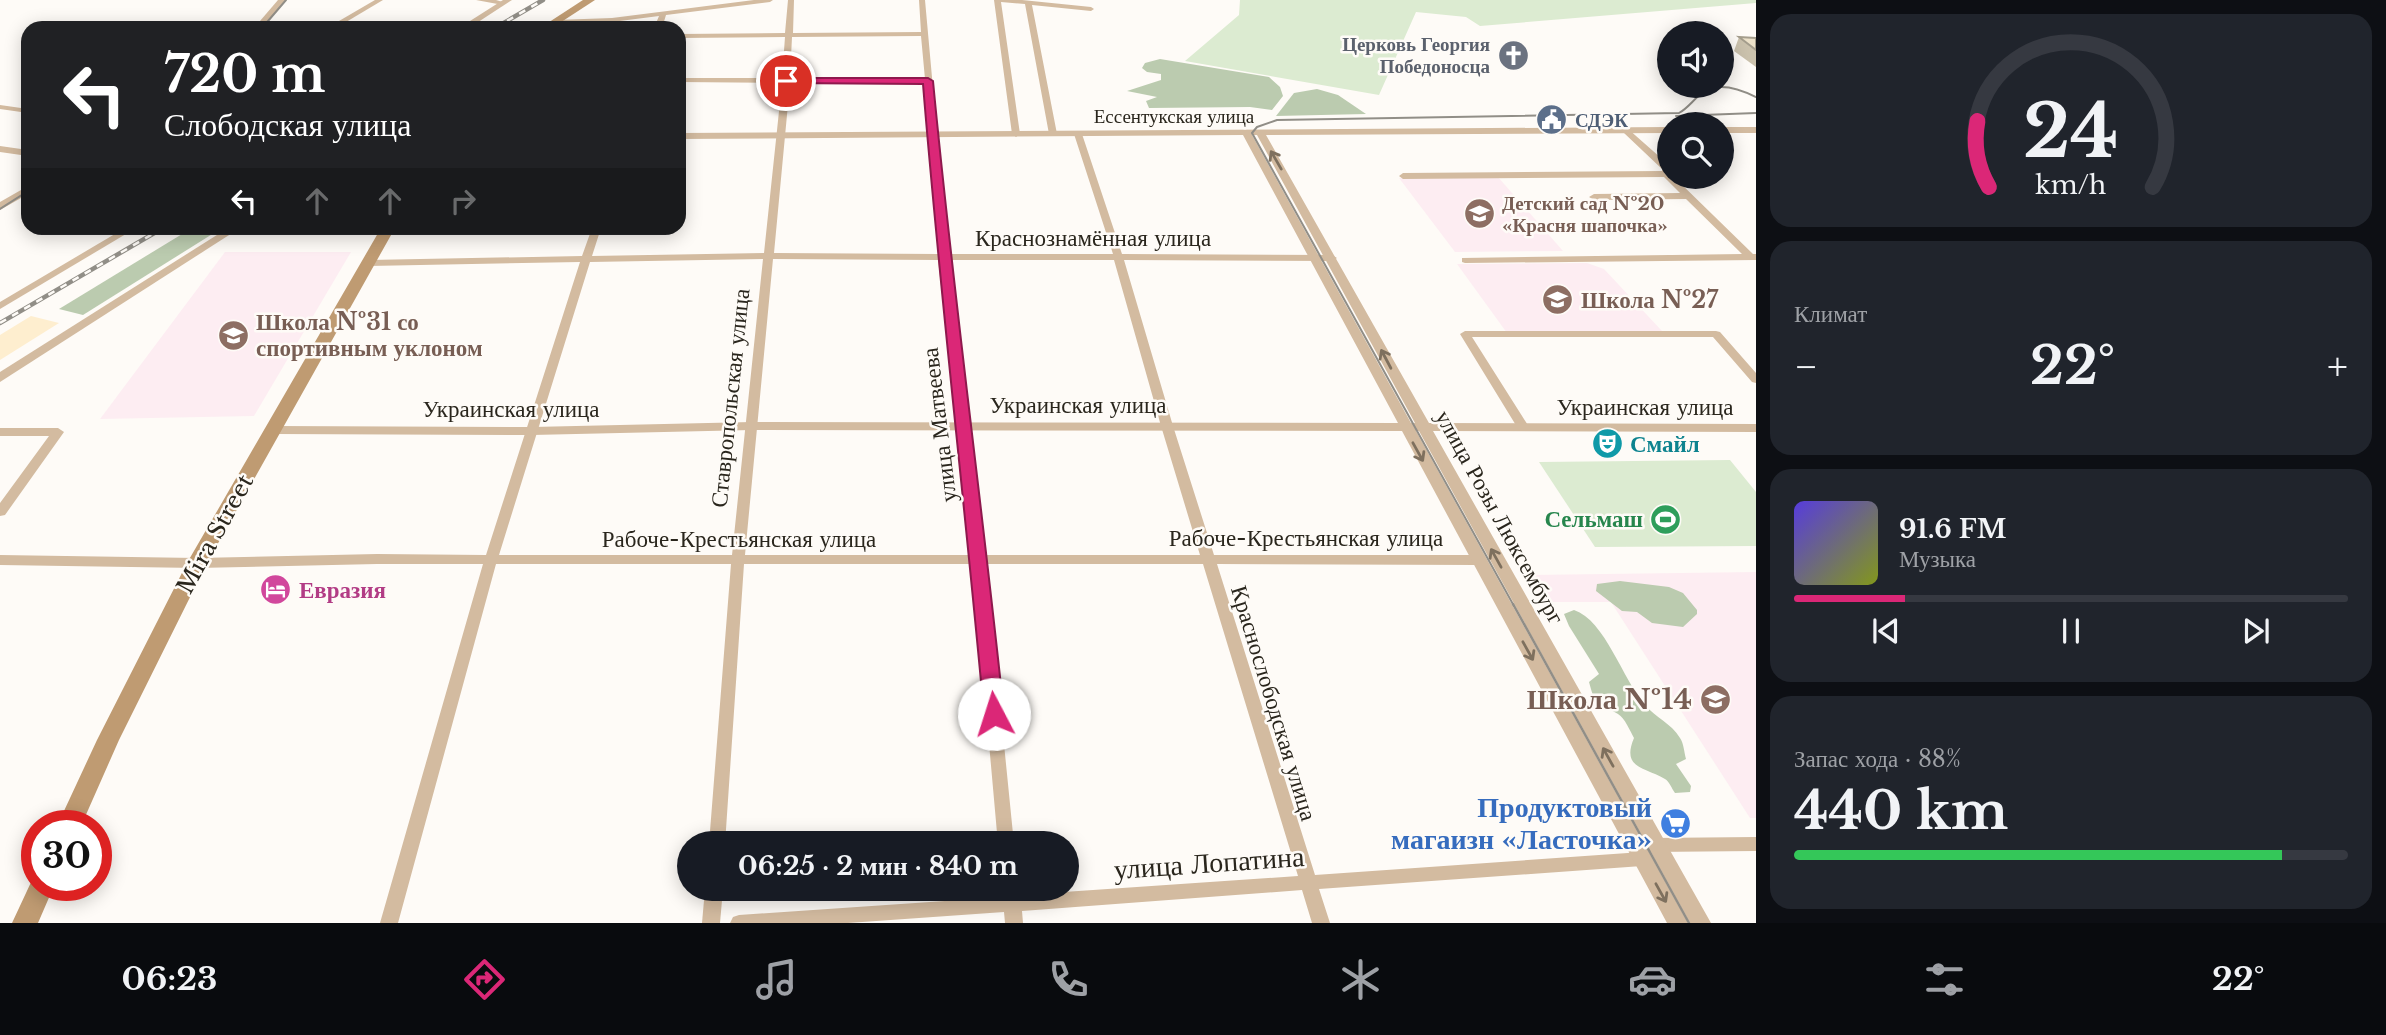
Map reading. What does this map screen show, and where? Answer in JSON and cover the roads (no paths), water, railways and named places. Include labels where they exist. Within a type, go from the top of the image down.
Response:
[{"type":"main road","points":[[557,21],[590,0]]},
{"type":"main road","name":"Mira Street","points":[[76,810],[108,740],[197,563],[384,235]]},
{"type":"main road","points":[[25,923],[35,901]]},
{"type":"street","points":[[264,21],[282,0]]},
{"type":"street","points":[[343,21],[380,0]]},
{"type":"street","points":[[479,0],[506,1]]},
{"type":"street","points":[[584,21],[612,20],[770,0]]},
{"type":"street","name":"Ставропольская улица","points":[[718,831],[738,560],[786,81],[791,0]]},
{"type":"street","name":"улица Матвеева","points":[[922,0],[943,257],[979,559],[1005,831]]},
{"type":"street","points":[[1016,134],[999,0],[1091,9]]},
{"type":"street","points":[[474,21],[506,1]]},
{"type":"street","points":[[1028,3],[1054,134]]},
{"type":"street","points":[[660,21],[663,14]]},
{"type":"street","points":[[686,36],[924,34]]},
{"type":"street","points":[[686,80],[928,81]]},
{"type":"street","points":[[1,107],[21,110]]},
{"type":"street","points":[[1734,130],[1756,130]]},
{"type":"street","points":[[1627,131],[1657,159]]},
{"type":"street","name":"Ессентукская улица","points":[[686,136],[1657,131]]},
{"type":"street","name":"улица Розы Люксембург","points":[[1253,133],[1312,258],[1678,923]]},
{"type":"street","name":"улица Розы Люксембург","points":[[1253,133],[1332,258],[1423,427],[1701,923]]},
{"type":"street","name":"Краснослободская улица","points":[[1078,134],[1119,259],[1207,558],[1321,923]]},
{"type":"street","points":[[0,149],[21,152]]},
{"type":"street","points":[[1403,176],[1657,174]]},
{"type":"street","points":[[1680,189],[1753,257]]},
{"type":"street","points":[[0,207],[21,194]]},
{"type":"street","points":[[1594,197],[1687,196]]},
{"type":"street","points":[[0,306],[119,235]]},
{"type":"street","points":[[0,378],[224,235]]},
{"type":"street","points":[[389,923],[491,559],[594,235]]},
{"type":"street","name":"Краснознамённая улица","points":[[369,263],[769,256],[1332,258]]},
{"type":"street","points":[[1465,260],[1753,257]]},
{"type":"street","points":[[1523,427],[1465,334],[1716,334],[1756,380]]},
{"type":"street","name":"Украинская улица","points":[[275,430],[532,431],[752,426],[1756,428]]},
{"type":"street","points":[[0,432],[58,432],[0,512]]},
{"type":"street","name":"Рабоче-Крестьянская улица","points":[[0,560],[197,563],[491,559],[1478,560]]},
{"type":"street","name":"улица Лопатина","points":[[739,923],[1012,906],[1308,882],[1638,852],[1657,845],[1756,844]]},
{"type":"street","points":[[711,923],[712,901]]},
{"type":"tram line","points":[[268,21],[286,0]]},
{"type":"tram line","points":[[1514,606],[1252,133],[1257,127],[1277,120],[1679,113],[1707,90],[1721,87],[1736,89],[1756,97]]},
{"type":"tram line","points":[[1734,114],[1756,113]]},
{"type":"tram line","points":[[0,209],[21,196]]},
{"type":"tram line","points":[[1513,604],[1689,923]]},
{"type":"railway","points":[[507,21],[543,0]]},
{"type":"railway","points":[[0,323],[151,235]]},
{"type":"place","name":"Церковь Георгия Победоносца","points":[[1513,55]]},
{"type":"place","name":"СДЭК","points":[[1552,120]]},
{"type":"place","name":"Детский сад №20 «Красня шапочка»","points":[[1479,214]]},
{"type":"place","name":"Школа №27","points":[[1558,300]]},
{"type":"place","name":"Школа №31 со спортивным уклоном","points":[[233,335]]},
{"type":"place","name":"Смайл","points":[[1607,444]]},
{"type":"place","name":"Сельмаш","points":[[1666,519]]},
{"type":"place","name":"Евразия","points":[[276,590]]},
{"type":"place","name":"Школа №14","points":[[1715,699]]},
{"type":"place","name":"Продуктовый магаизн «Ласточка»","points":[[1675,823]]}]
